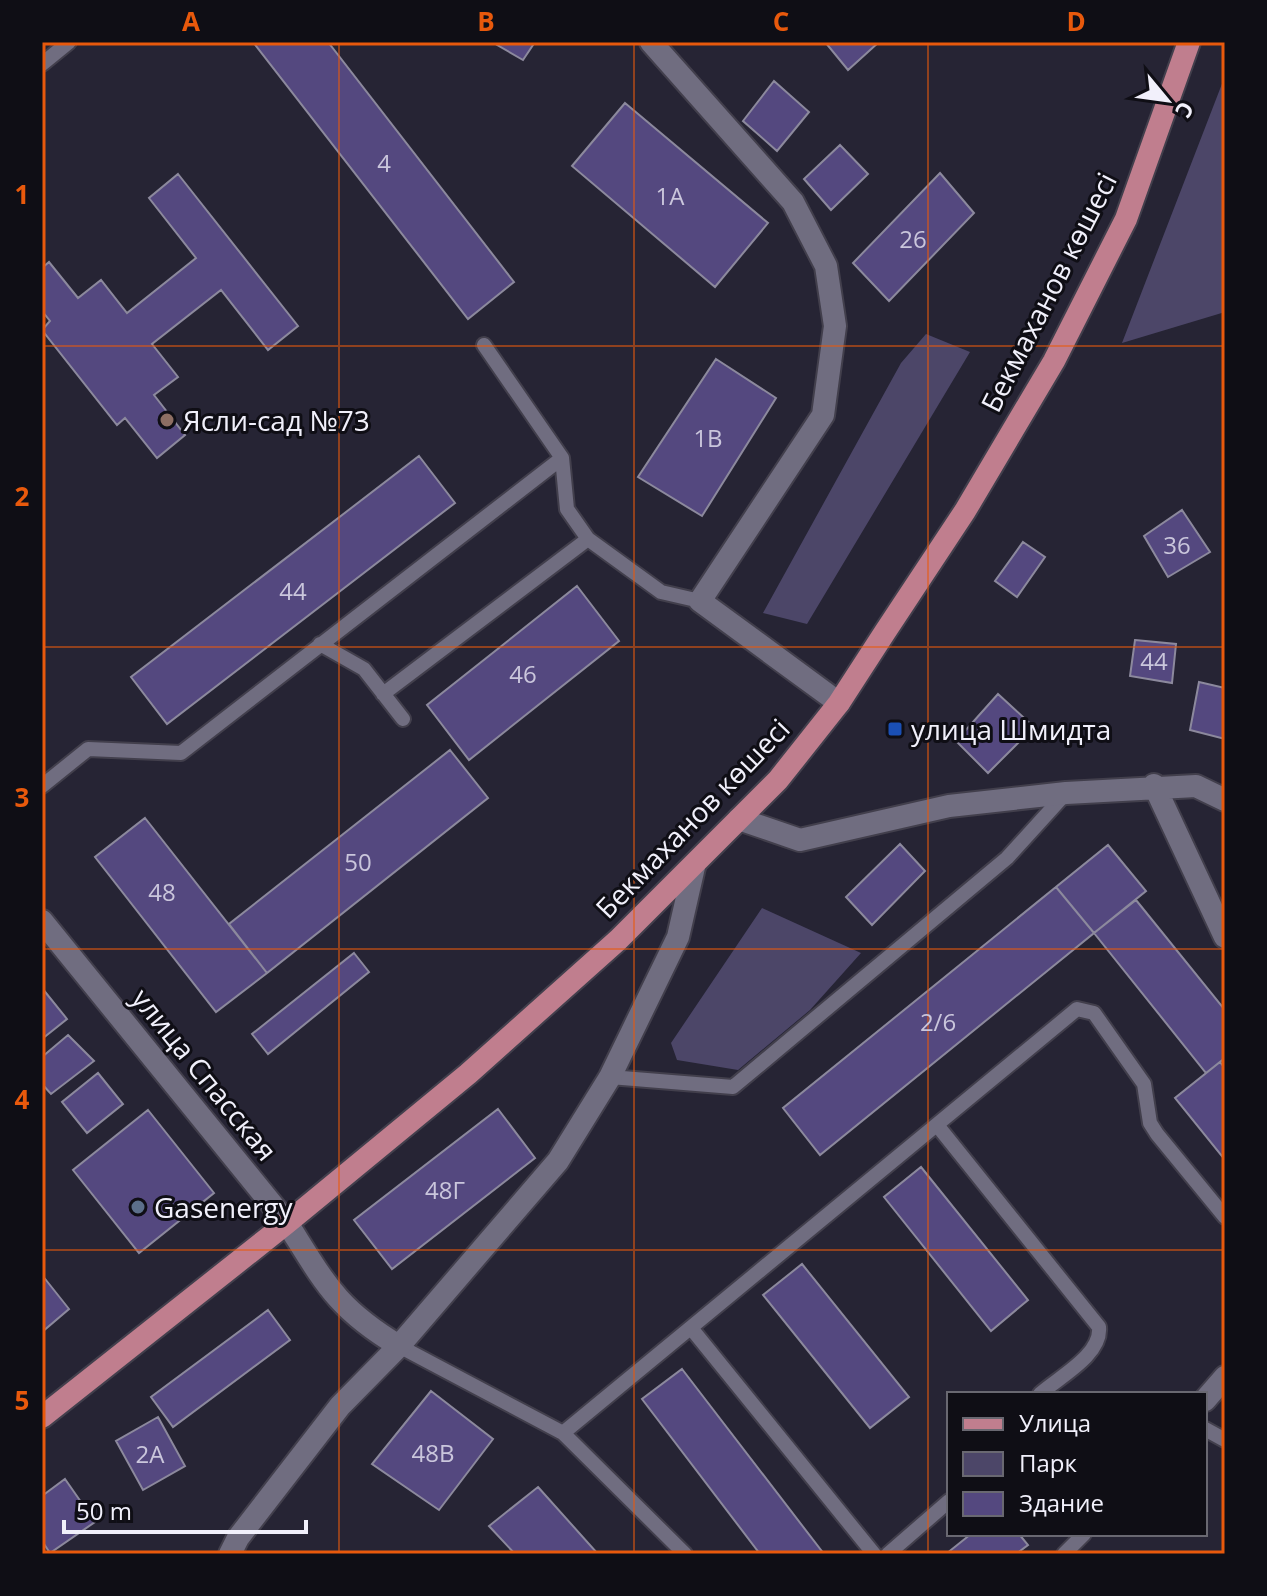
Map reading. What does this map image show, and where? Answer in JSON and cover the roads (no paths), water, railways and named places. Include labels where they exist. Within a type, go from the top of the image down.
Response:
[{"type":"main road","name":"Бекмаханов көшесі","points":[[42,1417],[287,1223],[468,1074],[694,867],[778,780],[839,703],[965,511],[1054,361],[1126,219],[1189,42]]},
{"type":"street","points":[[651,42],[793,202],[826,266],[835,326],[823,415],[700,601],[839,703]]},
{"type":"street","points":[[739,819],[800,840],[949,806],[1066,793],[1154,785],[1196,786],[1225,800]]},
{"type":"street","points":[[1154,785],[1225,937]]},
{"type":"street","points":[[230,1554],[238,1538],[340,1406],[399,1346],[558,1161],[610,1077],[678,937],[694,867]]},
{"type":"street","name":"улица Спасская","points":[[42,921],[287,1223],[334,1297],[361,1323],[399,1346]]},
{"type":"street","points":[[1207,1398],[1225,1377]]},
{"type":"lane","points":[[42,64],[69,42]]},
{"type":"lane","points":[[484,345],[562,458],[567,509],[588,539],[661,592],[700,601]]},
{"type":"lane","points":[[42,786],[88,749],[181,753],[562,458]]},
{"type":"lane","points":[[383,694],[588,539]]},
{"type":"lane","points":[[320,644],[364,669],[403,719]]},
{"type":"lane","points":[[610,1077],[733,1087],[1007,858],[1066,793]]},
{"type":"lane","points":[[563,1433],[1077,1009],[1094,1013],[1144,1084],[1150,1123],[1157,1134],[1225,1217]]},
{"type":"lane","points":[[937,1125],[1099,1327],[1100,1339],[1092,1350],[1042,1392]]},
{"type":"lane","points":[[691,1328],[874,1554]]},
{"type":"lane","points":[[399,1346],[563,1433],[685,1554]]},
{"type":"lane","points":[[1207,1430],[1225,1440]]},
{"type":"lane","points":[[888,1554],[947,1503]]},
{"type":"lane","points":[[1064,1554],[1082,1536]]},
{"type":"place","name":"Ясли-сад №73","points":[[167,420]]},
{"type":"place","name":"улица Шмидта","points":[[895,729]]},
{"type":"place","name":"Gasenergy","points":[[138,1207]]}]
